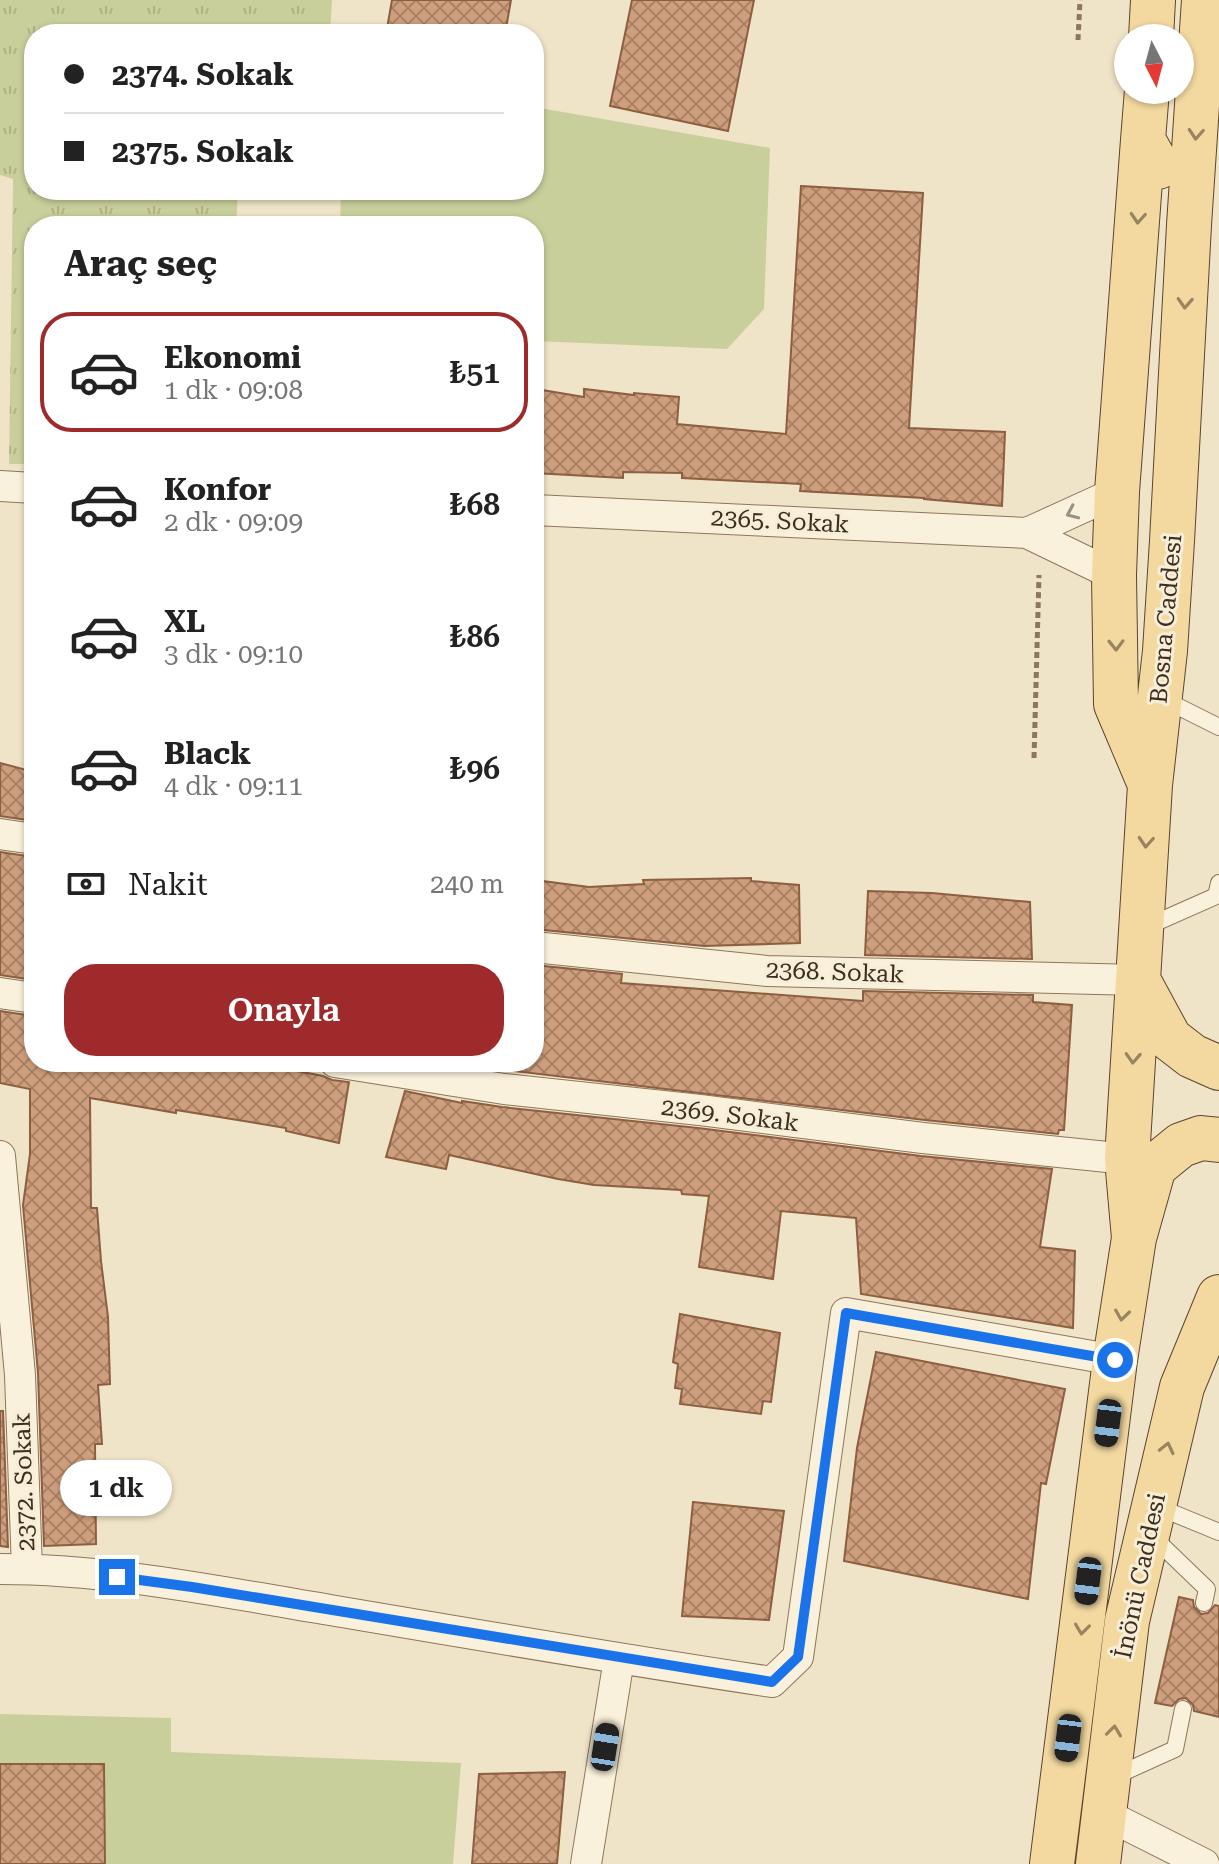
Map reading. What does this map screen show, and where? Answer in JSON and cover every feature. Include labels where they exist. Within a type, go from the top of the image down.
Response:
[{"type":"main road","points":[[1152,24],[1153,0]]},
{"type":"main road","name":"Bosna Caddesi","points":[[1134,1238],[1127,1159],[1150,785],[1165,651],[1204,0]]},
{"type":"main road","points":[[1146,104],[1117,492],[1114,575],[1116,704],[1150,785]]},
{"type":"main road","points":[[1143,140],[1189,225]]},
{"type":"main road","points":[[1114,575],[1165,651]]},
{"type":"main road","points":[[1138,980],[1170,1039],[1192,1056],[1219,1068]]},
{"type":"main road","points":[[1134,1238],[1154,1167],[1181,1145],[1201,1138],[1219,1140]]},
{"type":"main road","name":"İnönü Caddesi","points":[[1052,1864],[1115,1360],[1134,1238]]},
{"type":"main road","name":"İnönü Caddesi","points":[[1098,1864],[1127,1621],[1182,1387],[1219,1297]]},
{"type":"street","points":[[0,486],[24,487]]},
{"type":"street","name":"2365. Sokak","points":[[1027,533],[1117,492]]},
{"type":"street","name":"2365. Sokak","points":[[544,510],[1027,533],[1114,575]]},
{"type":"street","points":[[0,834],[24,838]]},
{"type":"street","name":"2368. Sokak","points":[[544,948],[767,971],[1138,980]]},
{"type":"street","points":[[0,993],[24,997]]},
{"type":"street","name":"2369. Sokak","points":[[398,1072],[504,1089],[1127,1159]]},
{"type":"street","name":"2372. Sokak","points":[[0,1156],[10,1375],[14,1569]]},
{"type":"street","points":[[14,1569],[117,1577],[192,1587],[772,1682],[798,1657],[846,1313],[1115,1360]]},
{"type":"street","points":[[586,1864],[619,1659]]},
{"type":"street","points":[[1105,1796],[1204,1864]]},
{"type":"lane","points":[[1160,697],[1219,727]]},
{"type":"lane","points":[[1141,929],[1218,892]]},
{"type":"lane","points":[[1151,1519],[1219,1532]]},
{"type":"lane","points":[[1151,1519],[1207,1589],[1204,1603]]},
{"type":"lane","points":[[1105,1796],[1175,1749],[1183,1709]]},
{"type":"path","points":[[1078,40],[1080,0]]},
{"type":"path","points":[[1034,758],[1039,574]]},
{"type":"green space","points":[[0,0],[332,0],[331,24],[24,24],[24,200],[237,200],[237,216],[24,216],[24,464],[9,464],[13,179],[0,175]]},
{"type":"green space","points":[[544,109],[770,148],[764,309],[727,349],[544,341],[544,216],[340,216],[341,200],[544,200]]},
{"type":"green space","points":[[0,1714],[171,1718],[171,1752],[461,1763],[453,1864],[0,1864]]},
{"type":"building","points":[[392,0],[511,0],[507,24],[388,24]]},
{"type":"building","points":[[632,0],[754,0],[728,131],[610,106]]},
{"type":"building","points":[[801,186],[923,193],[909,428],[1005,432],[1002,506],[800,491],[801,484],[682,478],[682,473],[623,472],[623,478],[544,474],[544,390],[584,397],[584,389],[679,397],[677,424],[786,434]]},
{"type":"building","points":[[0,763],[24,769],[24,820],[0,816]]},
{"type":"building","points":[[0,852],[24,856],[24,979],[0,975]]},
{"type":"building","points":[[751,878],[751,881],[799,885],[800,943],[704,946],[544,930],[544,881],[589,887],[644,884],[643,880]]},
{"type":"building","points":[[868,891],[1030,902],[1032,959],[865,955]]},
{"type":"building","points":[[544,966],[622,974],[621,983],[863,1001],[863,991],[1033,995],[1033,1002],[1072,1005],[1064,1130],[1059,1130],[1058,1134],[523,1072],[544,1072]]},
{"type":"building","points":[[0,1011],[24,1015],[24,1072],[302,1072],[349,1082],[339,1143],[286,1131],[286,1128],[90,1098],[91,1208],[97,1208],[108,1317],[110,1384],[98,1385],[102,1444],[95,1444],[96,1544],[44,1546],[38,1373],[23,1205],[30,1154],[30,1089],[0,1083]]},
{"type":"building","points":[[405,1091],[462,1103],[1052,1169],[1040,1247],[1075,1251],[1073,1328],[861,1294],[856,1218],[781,1211],[773,1279],[699,1267],[709,1196],[682,1194],[681,1190],[594,1185],[449,1155],[446,1169],[386,1157]]},
{"type":"building","points":[[680,1314],[780,1333],[771,1402],[763,1401],[761,1414],[680,1404],[682,1389],[675,1388],[678,1364],[673,1362]]},
{"type":"building","points":[[876,1352],[1065,1389],[1046,1484],[1041,1483],[1028,1599],[844,1561],[857,1448]]},
{"type":"building","points":[[0,1411],[3,1411],[8,1547],[0,1546]]},
{"type":"building","points":[[693,1502],[784,1511],[769,1620],[682,1616]]},
{"type":"building","points":[[1179,1597],[1193,1600],[1194,1607],[1201,1614],[1208,1613],[1215,1605],[1219,1606],[1219,1717],[1194,1711],[1186,1698],[1179,1699],[1172,1706],[1155,1703]]},
{"type":"building","points":[[0,1764],[104,1764],[105,1864],[0,1864]]},
{"type":"building","points":[[565,1772],[557,1864],[472,1864],[479,1774]]},
{"type":"route","points":[[117,1577],[772,1682],[798,1657],[846,1313],[1115,1360]]}]
